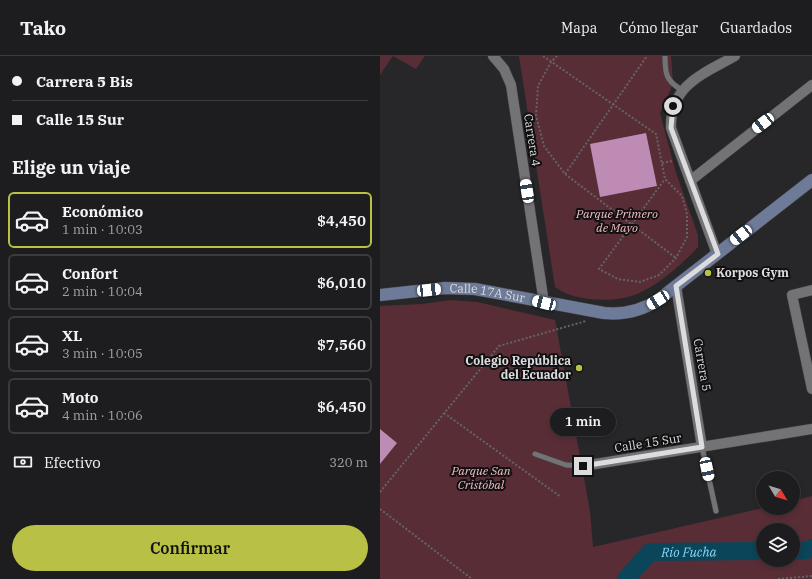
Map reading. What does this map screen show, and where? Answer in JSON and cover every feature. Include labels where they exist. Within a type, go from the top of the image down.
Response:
[{"type":"street","name":"Carrera 4","points":[[494,56],[504,69],[511,85],[544,303]]},
{"type":"street","points":[[718,254],[671,128],[673,106],[682,90],[691,81],[735,56]]},
{"type":"street","points":[[690,180],[812,85]]},
{"type":"street","name":"Calle 17A Sur","points":[[380,295],[445,288],[475,289],[544,303],[604,313],[625,314],[651,305],[812,180]]},
{"type":"street","name":"Carrera 5","points":[[676,286],[702,447]]},
{"type":"street","points":[[812,290],[792,295],[812,389]]},
{"type":"street","name":"Calle 15 Sur","points":[[583,466],[812,429]]},
{"type":"lane","points":[[665,56],[666,77],[672,84],[682,90]]},
{"type":"lane","points":[[702,447],[716,511]]},
{"type":"lane","points":[[535,454],[566,465],[583,466]]},
{"type":"path","points":[[543,56],[656,134],[665,179],[682,196],[687,214],[687,237],[676,258],[659,275],[640,282],[618,279],[599,269],[665,179]]},
{"type":"path","points":[[557,56],[551,62],[538,86],[536,116],[544,146],[565,174],[676,258]]},
{"type":"path","points":[[565,174],[647,56]]},
{"type":"path","points":[[380,492],[499,346],[556,328]]},
{"type":"path","points":[[444,413],[561,496]]},
{"type":"path","points":[[380,509],[472,579]]},
{"type":"path","points":[[778,579],[812,576]]},
{"type":"green space","points":[[380,56],[393,56],[380,75]]},
{"type":"green space","points":[[393,56],[425,56],[416,69]]},
{"type":"green space","name":"Parque Primero de Mayo","points":[[519,56],[671,56],[673,84],[660,113],[676,173],[698,235],[698,247],[670,274],[646,290],[618,299],[595,300],[573,296],[555,287]]},
{"type":"green space","name":"Parque San Cristóbal","points":[[451,300],[477,302],[555,320],[590,511],[593,547],[756,510],[756,515],[800,515],[800,499],[812,496],[812,579],[380,579],[380,306],[422,304]]},
{"type":"building","points":[[646,133],[657,186],[600,197],[590,144]]},
{"type":"building","points":[[380,429],[397,443],[380,464]]},
{"type":"waterway","name":"Río Fucha","points":[[800,550],[812,548]]},
{"type":"waterway","name":"Río Fucha","points":[[626,579],[650,552],[756,551]]},
{"type":"place","name":"Korpos Gym","points":[[708,273]]},
{"type":"place","name":"Colegio República del Ecuador","points":[[579,368]]},
{"type":"route","points":[[583,466],[702,447],[676,286],[718,254],[671,128],[673,106]]}]
